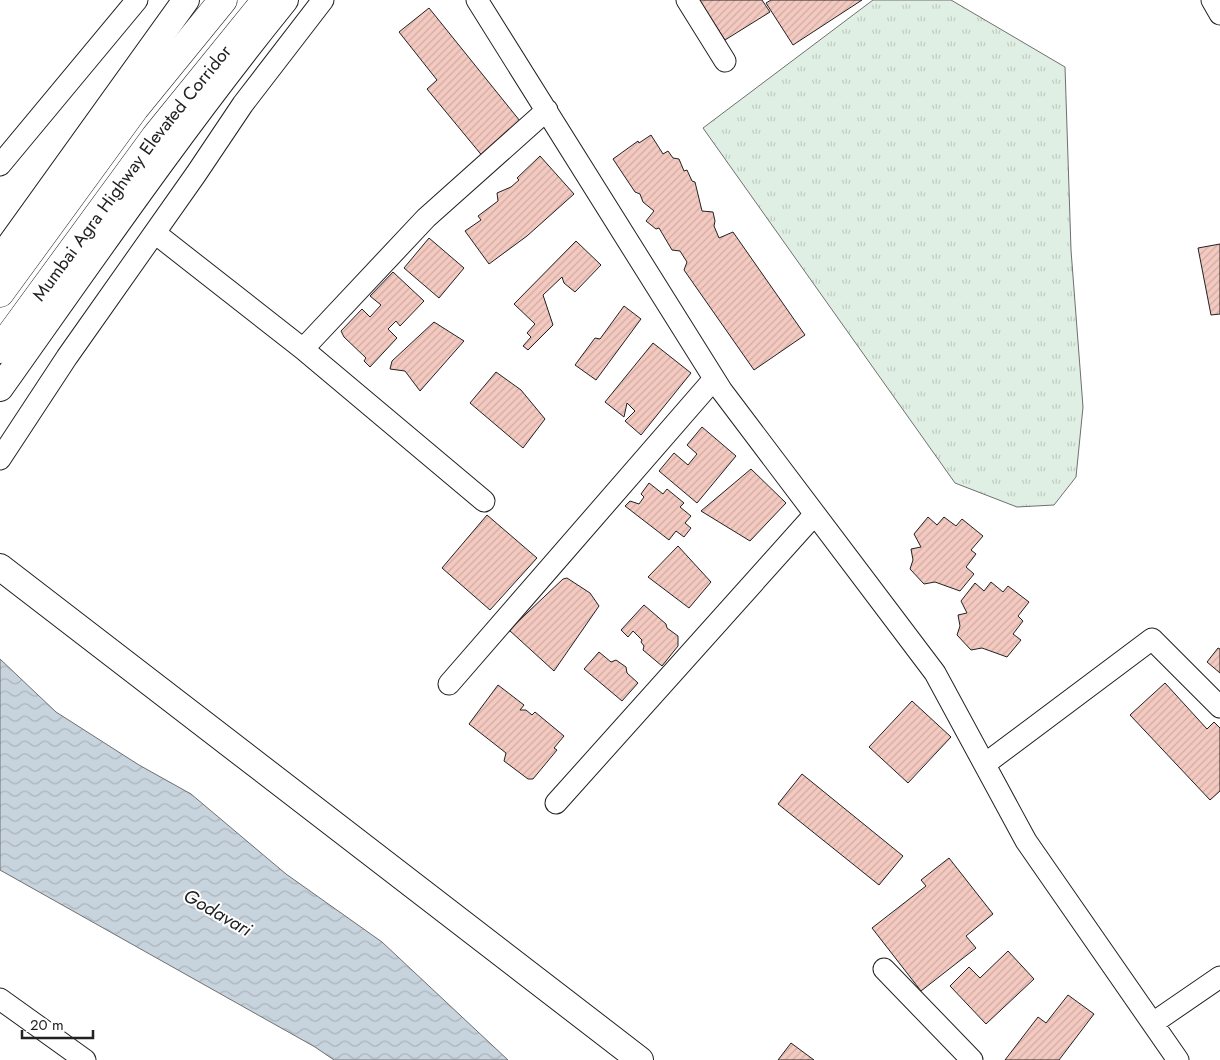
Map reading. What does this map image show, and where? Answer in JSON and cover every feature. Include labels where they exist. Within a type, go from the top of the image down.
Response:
[{"type":"highway","name":"Mumbai Agra Highway Elevated Corridor","points":[[0,293],[135,108],[223,0]]},
{"type":"highway","name":"Mumbai Agra Highway Elevated Corridor","points":[[0,349],[155,137],[266,0]]},
{"type":"street","points":[[0,165],[137,0]]},
{"type":"street","points":[[0,259],[186,0]]},
{"type":"street","points":[[0,388],[225,76],[285,0]]},
{"type":"street","points":[[0,459],[68,357],[243,104],[323,0]]},
{"type":"street","points":[[477,0],[714,379],[935,673],[1026,841],[1178,1060]]},
{"type":"street","points":[[687,0],[725,61]]},
{"type":"street","points":[[1212,0],[1220,14]]},
{"type":"street","points":[[302,349],[426,218],[547,110]]},
{"type":"street","points":[[154,233],[302,349],[484,501]]},
{"type":"street","points":[[449,684],[714,379]]},
{"type":"street","points":[[556,803],[815,514]]},
{"type":"street","points":[[0,566],[640,1060]]},
{"type":"street","points":[[985,764],[1152,638],[1220,707]]},
{"type":"street","points":[[884,969],[972,1060]]},
{"type":"street","points":[[1153,1023],[1220,977]]},
{"type":"street","points":[[0,999],[85,1060]]},
{"type":"green space","points":[[873,0],[951,0],[1065,67],[1071,250],[1083,407],[1076,477],[1054,505],[1017,507],[955,483],[703,128]]},
{"type":"water","name":"Godavari","points":[[0,659],[56,712],[139,765],[191,794],[286,874],[382,942],[508,1060],[334,1060],[315,1047],[0,870]]},
{"type":"building","points":[[699,0],[762,0],[770,12],[725,40]]},
{"type":"building","points":[[771,0],[862,0],[793,45],[766,3]]},
{"type":"building","points":[[429,8],[524,126],[484,158],[427,89],[437,80],[399,32]]},
{"type":"building","points":[[651,135],[663,154],[668,151],[673,158],[679,159],[684,171],[687,170],[692,181],[695,182],[702,211],[713,212],[714,226],[719,238],[733,232],[805,335],[754,370],[684,270],[687,262],[680,251],[672,250],[659,228],[656,229],[646,221],[654,211],[643,202],[640,194],[635,192],[613,159],[638,141],[639,143]]},
{"type":"building","points":[[540,156],[574,194],[527,236],[489,264],[465,231],[481,220],[478,216],[498,201],[497,193],[511,187],[519,180],[517,178]]},
{"type":"building","points":[[429,238],[464,268],[439,298],[404,268]]},
{"type":"building","points":[[576,241],[601,265],[575,292],[564,283],[562,277],[543,295],[553,325],[528,350],[523,346],[531,337],[527,333],[535,324],[514,304]]},
{"type":"building","points":[[1220,244],[1220,314],[1211,315],[1198,248]]},
{"type":"building","points":[[393,272],[424,301],[400,326],[396,321],[388,329],[397,338],[370,367],[364,361],[366,358],[344,337],[341,331],[362,309],[370,317],[381,305],[370,296]]},
{"type":"building","points":[[624,306],[641,319],[596,380],[575,365],[595,338],[600,339]]},
{"type":"building","points":[[434,322],[464,341],[420,391],[405,371],[390,369],[392,361]]},
{"type":"building","points":[[653,343],[691,373],[641,435],[625,421],[635,411],[627,403],[624,417],[605,402]]},
{"type":"building","points":[[496,372],[521,390],[545,419],[523,448],[470,403]]},
{"type":"building","points":[[702,427],[736,456],[697,503],[659,471],[674,453],[688,465],[697,454],[687,445]]},
{"type":"building","points":[[751,469],[786,503],[750,541],[701,511]]},
{"type":"building","points":[[649,483],[663,494],[667,489],[684,503],[680,507],[691,516],[685,523],[691,528],[684,537],[676,531],[669,540],[625,506],[630,501],[639,504],[644,497],[641,494]]},
{"type":"building","points":[[487,515],[537,558],[490,610],[442,568]]},
{"type":"building","points":[[928,517],[937,525],[944,517],[956,526],[962,519],[983,536],[971,550],[976,554],[966,567],[974,574],[960,591],[935,582],[924,584],[910,569],[913,560],[911,549],[921,547],[914,534]]},
{"type":"building","points":[[678,546],[711,582],[689,608],[648,577]]},
{"type":"building","points":[[567,578],[590,593],[599,606],[554,671],[509,630],[563,579]]},
{"type":"building","points":[[991,582],[1003,592],[1008,586],[1029,602],[1018,616],[1023,621],[1013,634],[1021,640],[1007,657],[982,648],[971,650],[957,635],[960,626],[958,615],[967,613],[961,601],[975,583],[984,591]]},
{"type":"building","points":[[644,605],[678,636],[678,646],[662,666],[643,650],[642,640],[633,631],[628,637],[621,630]]},
{"type":"building","points":[[1218,648],[1220,649],[1220,673],[1207,662]]},
{"type":"building","points":[[599,652],[611,662],[616,660],[626,667],[627,673],[638,683],[622,701],[584,669]]},
{"type":"building","points":[[1165,683],[1207,729],[1214,722],[1220,728],[1220,791],[1210,800],[1130,715]]},
{"type":"building","points":[[498,685],[524,705],[520,710],[526,710],[532,715],[535,712],[564,736],[554,748],[557,750],[533,779],[528,779],[504,761],[506,753],[469,724]]},
{"type":"building","points":[[912,701],[951,737],[908,783],[869,747]]},
{"type":"building","points":[[802,774],[903,856],[879,885],[778,804]]},
{"type":"building","points":[[949,858],[993,914],[966,936],[976,948],[921,991],[872,928],[926,886],[921,880]]},
{"type":"building","points":[[1008,951],[1034,979],[986,1024],[950,986],[969,967],[980,978]]},
{"type":"building","points":[[1068,995],[1094,1014],[1059,1060],[1005,1060],[1038,1017],[1046,1023]]},
{"type":"building","points":[[791,1043],[814,1060],[778,1060]]}]
